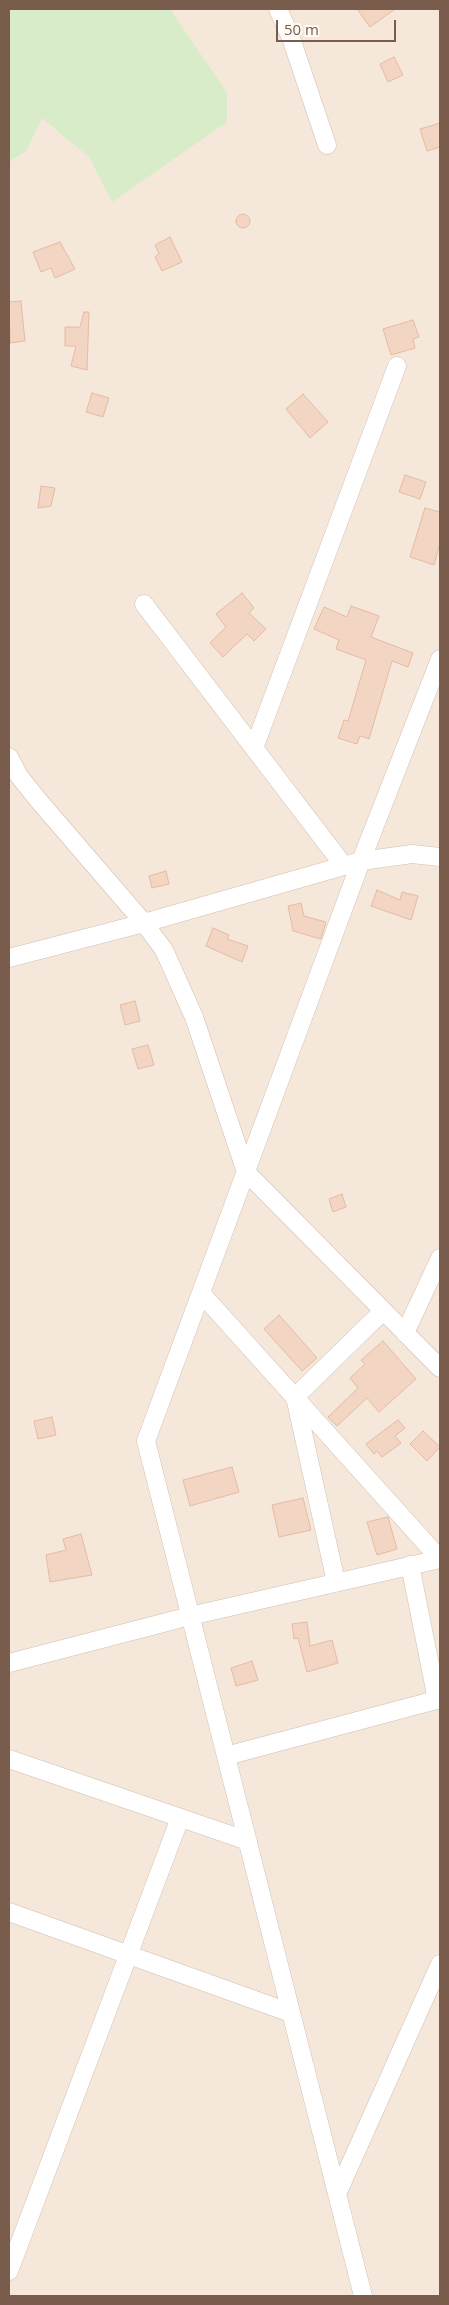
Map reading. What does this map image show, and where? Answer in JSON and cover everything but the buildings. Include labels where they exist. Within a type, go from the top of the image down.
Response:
[{"type":"street","points":[[278,9],[292,38],[327,145]]},
{"type":"street","points":[[254,748],[397,366]]},
{"type":"street","points":[[144,604],[254,748],[353,864]]},
{"type":"street","points":[[363,2296],[146,1441],[246,1172],[353,864],[440,659]]},
{"type":"street","points":[[9,757],[19,776],[38,801],[144,923],[164,950],[194,1017],[246,1172],[440,1368]]},
{"type":"street","points":[[9,958],[144,923],[353,864],[412,854],[440,857]]},
{"type":"street","points":[[405,1333],[440,1258]]},
{"type":"street","points":[[9,1662],[190,1616],[440,1559],[201,1293]]},
{"type":"street","points":[[295,1397],[383,1311]]},
{"type":"street","points":[[295,1397],[336,1582]]},
{"type":"street","points":[[226,1756],[439,1699],[410,1566]]},
{"type":"street","points":[[9,1759],[248,1841]]},
{"type":"street","points":[[9,2271],[180,1818]]},
{"type":"street","points":[[9,1912],[291,2013]]},
{"type":"street","points":[[337,2194],[440,1964]]},
{"type":"shaded area","points":[[9,9],[440,9],[440,2296],[9,2296]]},
{"type":"green space","points":[[9,9],[170,9],[227,93],[227,122],[112,202],[89,157],[42,118],[26,151],[9,162]]}]
